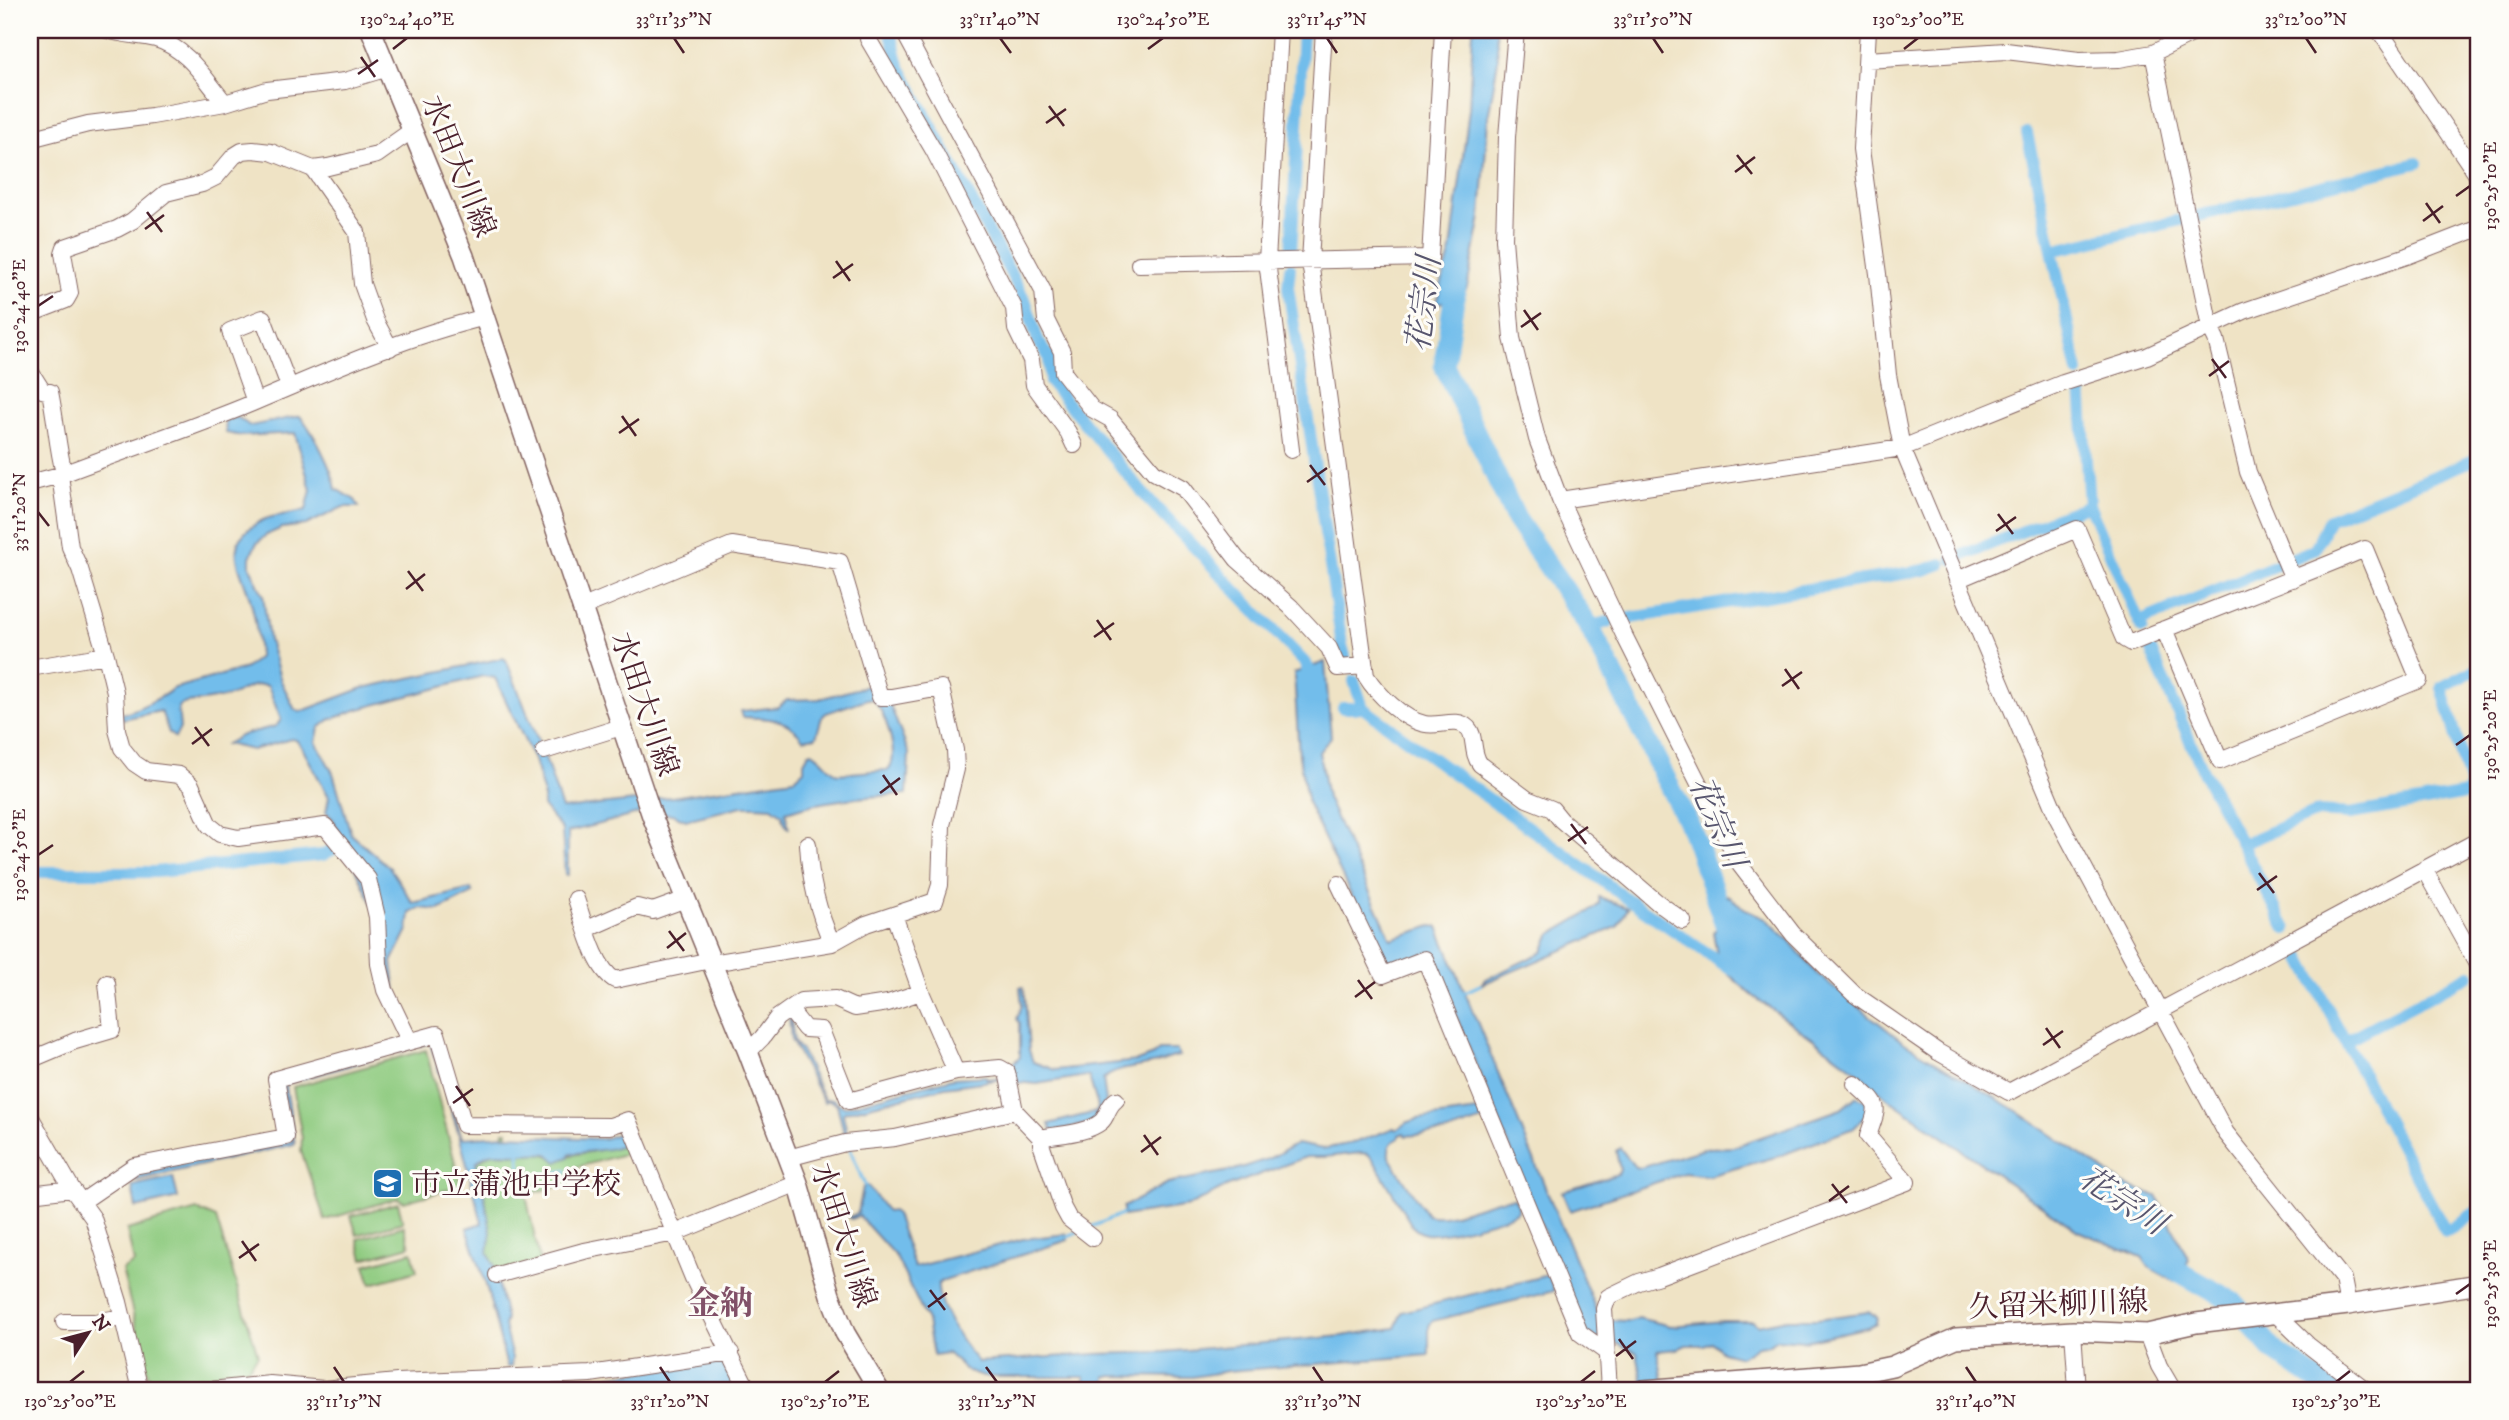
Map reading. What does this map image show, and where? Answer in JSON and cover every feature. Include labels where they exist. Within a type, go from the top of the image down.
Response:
[{"type":"main road","name":"水田大川線","points":[[371,30],[464,256],[652,816],[798,1183],[830,1295],[845,1333],[879,1390]]},
{"type":"main road","name":"久留米柳川線","points":[[1643,1390],[1859,1373],[1892,1366],[1956,1338],[2073,1331],[2147,1334],[2196,1323],[2348,1305],[2479,1284]]},
{"type":"street","points":[[107,30],[122,35],[154,38],[175,46],[225,103]]},
{"type":"street","points":[[868,30],[869,39],[934,151],[1014,308],[1016,329],[1031,360],[1034,385],[1068,432],[1074,445]]},
{"type":"street","points":[[902,30],[1043,291],[1046,320],[1062,352],[1063,372],[1091,409],[1110,419],[1154,471],[1183,488],[1237,559],[1291,607],[1329,648],[1338,668],[1365,666]]},
{"type":"street","points":[[1280,30],[1267,261],[1291,450]]},
{"type":"street","points":[[1324,30],[1310,261],[1366,676],[1373,688],[1408,716],[1424,724],[1457,722],[1468,728],[1472,734],[1474,757],[1480,764],[1527,799],[1552,809],[1571,830],[1683,921]]},
{"type":"street","points":[[1139,264],[1430,258],[1443,30]]},
{"type":"street","points":[[1516,30],[1507,137],[1504,239],[1512,338],[1537,439],[1560,500],[1624,635],[1740,865],[1793,934],[1854,994],[1938,1052],[2009,1092],[2479,839]]},
{"type":"street","points":[[1868,30],[1861,149],[1888,374],[1902,448],[2058,818],[2226,1133],[2343,1279],[2348,1305]]},
{"type":"street","points":[[1867,60],[2006,51],[2079,60],[2119,59],[2153,53],[2200,30]]},
{"type":"street","points":[[2379,30],[2479,178]]},
{"type":"street","points":[[2153,53],[2210,327],[2216,339],[2248,472],[2293,579]]},
{"type":"street","points":[[30,139],[88,124],[225,103],[267,90],[345,81],[388,68]]},
{"type":"street","points":[[30,314],[63,303],[70,293],[63,253],[65,247],[117,229],[132,221],[166,194],[202,184],[216,177],[234,156],[242,151],[271,152],[313,169],[352,163],[377,155],[411,131]]},
{"type":"street","points":[[313,169],[357,232],[362,284],[375,320],[390,348]]},
{"type":"street","points":[[1560,500],[1902,448],[2063,383],[2147,356],[2244,311],[2407,256],[2479,228]]},
{"type":"street","points":[[30,483],[62,474],[255,402],[289,386],[447,326],[486,317]]},
{"type":"street","points":[[255,402],[230,331],[263,318],[289,386]]},
{"type":"street","points":[[30,370],[43,390],[50,392],[58,425],[57,444],[70,547],[80,569],[116,692],[117,730],[122,748],[134,763],[146,771],[178,775],[191,785],[209,825],[220,834],[237,838],[325,826],[368,879],[377,917],[379,964],[385,989],[409,1040]]},
{"type":"street","points":[[1957,580],[2077,529],[2124,639],[2132,643],[2164,629],[2365,550],[2419,680],[2220,761],[2164,629]]},
{"type":"street","points":[[576,899],[599,963],[610,978],[615,980],[711,961],[832,943],[866,924],[931,904],[937,898],[940,885],[942,825],[956,769],[955,750],[941,688],[880,697],[840,562],[732,545],[581,608]]},
{"type":"street","points":[[30,668],[106,655]]},
{"type":"street","points":[[544,751],[621,727]]},
{"type":"street","points":[[808,844],[810,880],[818,914],[832,943]]},
{"type":"street","points":[[2424,869],[2479,968]]},
{"type":"street","points":[[1339,884],[1383,975],[1425,959],[1580,1334],[1606,1352]]},
{"type":"street","points":[[587,929],[637,907],[653,911],[686,899]]},
{"type":"street","points":[[894,915],[921,992],[956,1072]]},
{"type":"street","points":[[30,1060],[75,1041],[112,1030],[107,983]]},
{"type":"street","points":[[748,1052],[777,1018],[801,1000],[835,999],[855,1008],[888,1003],[921,992]]},
{"type":"street","points":[[790,1010],[805,1030],[821,1030],[849,1101],[956,1072],[1000,1068],[1007,1072],[1015,1111],[1041,1138],[1063,1208],[1069,1219],[1093,1238]]},
{"type":"street","points":[[30,1194],[78,1195],[134,1166],[286,1137],[276,1079],[437,1034],[464,1125],[610,1126],[628,1120],[693,1278],[748,1390]]},
{"type":"street","points":[[1609,1390],[1604,1309],[1608,1297],[1639,1282],[1908,1182],[1868,1136],[1877,1110],[1875,1102],[1855,1084]]},
{"type":"street","points":[[1041,1138],[1094,1127],[1104,1120],[1110,1103],[1115,1100]]},
{"type":"street","points":[[788,1158],[845,1143],[895,1138],[1015,1111]]},
{"type":"street","points":[[30,1116],[93,1218],[123,1317],[140,1390]]},
{"type":"street","points":[[496,1275],[584,1251],[676,1233],[798,1183]]},
{"type":"street","points":[[2268,1314],[2365,1390]]},
{"type":"street","points":[[64,1322],[95,1322],[123,1317]]},
{"type":"street","points":[[2073,1331],[2077,1390]]},
{"type":"street","points":[[2147,1334],[2159,1366],[2173,1390]]},
{"type":"street","points":[[211,1390],[270,1384],[324,1389],[397,1382],[590,1374],[732,1353]]},
{"type":"green space","points":[[426,1050],[461,1186],[404,1202],[398,1198],[325,1220],[301,1151],[302,1138],[293,1087]]},
{"type":"green space","points":[[504,1131],[508,1131],[507,1142],[510,1142],[510,1147],[517,1147],[517,1155],[542,1154],[555,1159],[629,1144],[633,1145],[635,1151],[574,1168],[577,1181],[526,1195],[540,1262],[493,1274],[487,1252],[490,1233],[485,1198],[476,1163],[491,1153],[514,1154],[514,1150],[506,1150],[506,1146],[503,1146]]},
{"type":"green space","points":[[398,1203],[403,1222],[357,1235],[351,1216]]},
{"type":"green space","points":[[197,1210],[216,1218],[258,1355],[248,1368],[193,1381],[158,1382],[149,1377],[122,1270],[134,1263],[127,1230]]},
{"type":"green space","points":[[404,1226],[410,1246],[363,1259],[358,1239]]},
{"type":"green space","points":[[412,1252],[417,1271],[371,1284],[365,1265]]},
{"type":"water","points":[[1473,30],[1496,30],[1498,60],[1488,118],[1481,217],[1467,287],[1460,300],[1436,303],[1451,250],[1469,109]]},
{"type":"water","points":[[300,416],[322,451],[336,489],[355,500],[359,507],[343,507],[306,525],[282,528],[266,535],[256,544],[250,557],[250,567],[263,595],[269,640],[281,681],[295,710],[300,712],[363,688],[503,658],[545,758],[562,809],[672,797],[794,779],[804,770],[804,762],[812,752],[838,774],[887,770],[893,756],[890,734],[882,713],[872,699],[826,713],[822,717],[816,737],[803,739],[783,722],[743,717],[741,711],[778,707],[787,700],[819,699],[867,686],[874,689],[890,705],[909,754],[907,794],[831,801],[786,812],[789,829],[782,814],[772,807],[742,806],[686,820],[672,814],[642,813],[568,832],[568,875],[565,875],[562,830],[543,806],[543,792],[534,760],[495,678],[483,676],[359,709],[329,720],[319,728],[316,742],[333,773],[351,834],[390,868],[413,903],[471,889],[473,893],[439,910],[420,908],[410,913],[408,930],[392,962],[397,1001],[389,969],[385,932],[333,819],[326,812],[329,797],[301,746],[291,739],[252,750],[226,744],[242,735],[276,726],[281,720],[268,686],[257,685],[226,697],[181,704],[178,708],[180,728],[175,738],[169,733],[161,711],[122,719],[121,714],[163,696],[172,689],[246,668],[259,657],[254,616],[239,567],[237,547],[249,529],[263,520],[306,510],[311,490],[295,433],[242,436],[226,433],[225,421],[237,417],[250,426]]},
{"type":"water","points":[[1325,662],[1331,737],[1319,752],[1327,798],[1391,939],[1432,926],[1438,927],[1598,1315],[1603,1320],[1630,1321],[1638,1318],[1671,1326],[1723,1321],[1753,1321],[1757,1325],[1787,1319],[1817,1319],[1868,1312],[1877,1316],[1876,1323],[1805,1341],[1778,1339],[1768,1345],[1758,1346],[1741,1357],[1722,1352],[1711,1342],[1657,1351],[1665,1390],[1644,1390],[1637,1353],[1585,1332],[1430,952],[1385,967],[1308,804],[1299,756],[1294,673]]},
{"type":"water","points":[[1727,895],[1748,911],[1766,919],[1789,940],[1816,973],[1903,1042],[2014,1109],[2125,1185],[2157,1196],[2189,1260],[2174,1281],[2149,1267],[2142,1257],[2078,1231],[1887,1098],[1856,1070],[1752,995],[1719,966],[1713,932],[1720,926],[1712,905]]},
{"type":"water","points":[[1599,897],[1628,908],[1617,927],[1480,985],[1486,979],[1543,952],[1550,935],[1594,909],[1599,904]]},
{"type":"water","points":[[1020,987],[1023,987],[1025,996],[1029,1050],[1033,1062],[1055,1070],[1137,1061],[1159,1050],[1177,1050],[1180,1056],[1108,1075],[1103,1079],[1106,1101],[1092,1123],[1052,1131],[1049,1124],[1096,1112],[1098,1107],[1089,1077],[1086,1076],[1037,1084],[1015,1082],[1009,1067],[1020,1057],[1020,1023],[1017,1019],[1022,1005]]},
{"type":"water","points":[[789,1017],[794,1042],[802,1052],[824,1099],[833,1099],[844,1107],[953,1078],[986,1076],[987,1079],[1004,1079],[945,1087],[845,1112],[843,1114],[848,1137],[845,1138],[837,1104],[829,1100],[824,1102],[791,1040]]},
{"type":"water","points":[[429,1040],[434,1044],[462,1138],[506,1135],[603,1139],[626,1131],[630,1143],[609,1149],[570,1154],[557,1162],[548,1154],[496,1153],[486,1155],[476,1163],[491,1232],[488,1253],[494,1265],[506,1319],[504,1326],[512,1358],[511,1367],[507,1367],[486,1285],[467,1228],[482,1223],[460,1138],[430,1043],[288,1083],[286,1086],[295,1144],[124,1183],[123,1181],[132,1174],[182,1164],[185,1160],[220,1152],[224,1156],[292,1141],[282,1086],[285,1081]]},
{"type":"water","points":[[1857,1096],[1866,1101],[1870,1112],[1854,1128],[1779,1156],[1708,1176],[1684,1173],[1570,1211],[1562,1192],[1618,1174],[1620,1170],[1616,1151],[1620,1148],[1635,1167],[1640,1168],[1707,1148],[1733,1147],[1841,1109]]},
{"type":"water","points":[[1478,1111],[1483,1120],[1448,1132],[1399,1135],[1390,1145],[1389,1157],[1427,1215],[1458,1213],[1514,1198],[1518,1211],[1487,1223],[1434,1234],[1418,1231],[1412,1226],[1373,1159],[1368,1154],[1361,1153],[1306,1157],[1226,1187],[1189,1206],[1123,1216],[1123,1207],[1168,1183],[1234,1170],[1268,1159],[1297,1144],[1323,1149],[1357,1142],[1394,1128],[1396,1130],[1418,1119]]},
{"type":"water","points":[[173,1177],[178,1198],[136,1208],[132,1186]]},
{"type":"water","points":[[868,1186],[887,1212],[896,1214],[914,1267],[1023,1239],[1066,1234],[1068,1240],[938,1284],[946,1314],[958,1336],[978,1362],[1164,1352],[1342,1336],[1395,1328],[1402,1312],[1548,1275],[1554,1291],[1432,1321],[1429,1326],[1429,1355],[1228,1371],[1192,1377],[1106,1376],[1105,1390],[1085,1390],[1085,1377],[983,1377],[968,1372],[947,1353],[933,1355],[927,1321],[896,1257],[859,1216],[851,1219],[849,1217],[858,1213],[863,1187]]},
{"type":"water","points":[[728,1359],[743,1390],[364,1390],[436,1386],[440,1389],[593,1378]]},
{"type":"waterway","points":[[890,30],[899,65],[1026,302],[1038,341],[1049,357],[1050,382],[1148,499],[1310,671]]},
{"type":"waterway","points":[[1291,255],[1303,30]]},
{"type":"waterway","points":[[2027,133],[2078,372]]},
{"type":"waterway","points":[[2052,251],[2417,163]]},
{"type":"waterway","points":[[1290,268],[1288,287],[1345,656]]},
{"type":"waterway","name":"花宗川","points":[[1458,273],[1444,365],[1516,519],[1589,626],[1692,831],[1726,927]]},
{"type":"waterway","points":[[2081,387],[2089,505]]},
{"type":"waterway","points":[[2139,622],[2315,549],[2329,519],[2479,458]]},
{"type":"waterway","points":[[1953,559],[2089,505],[2142,628]]},
{"type":"waterway","points":[[1625,619],[1925,570],[1941,564]]},
{"type":"waterway","points":[[1589,626],[1609,622]]},
{"type":"waterway","points":[[2148,644],[2204,773],[2286,929]]},
{"type":"waterway","points":[[1306,664],[1307,685]]},
{"type":"waterway","points":[[2242,844],[2317,812],[2350,814],[2472,793],[2442,687],[2479,668]]},
{"type":"waterway","points":[[1354,681],[1363,708]]},
{"type":"waterway","points":[[1343,708],[1363,708],[1629,900],[1732,970]]},
{"type":"waterway","points":[[30,872],[155,872],[323,855],[347,841]]},
{"type":"waterway","points":[[2297,950],[2446,1232],[2479,1210]]},
{"type":"waterway","points":[[2345,1041],[2470,975]]},
{"type":"waterway","points":[[1465,992],[1480,985]]},
{"type":"waterway","points":[[849,1146],[865,1186]]},
{"type":"waterway","points":[[519,1150],[520,1168],[529,1177],[566,1171]]},
{"type":"waterway","points":[[1089,1228],[1122,1214]]},
{"type":"waterway","points":[[1068,1237],[1078,1232]]},
{"type":"waterway","name":"花宗川","points":[[2155,1258],[2233,1302],[2273,1350],[2331,1390]]},
{"type":"place","name":"市立蒲池中学校","points":[[388,1184]]},
{"type":"district","name":"金納","points":[[720,1302]]}]
